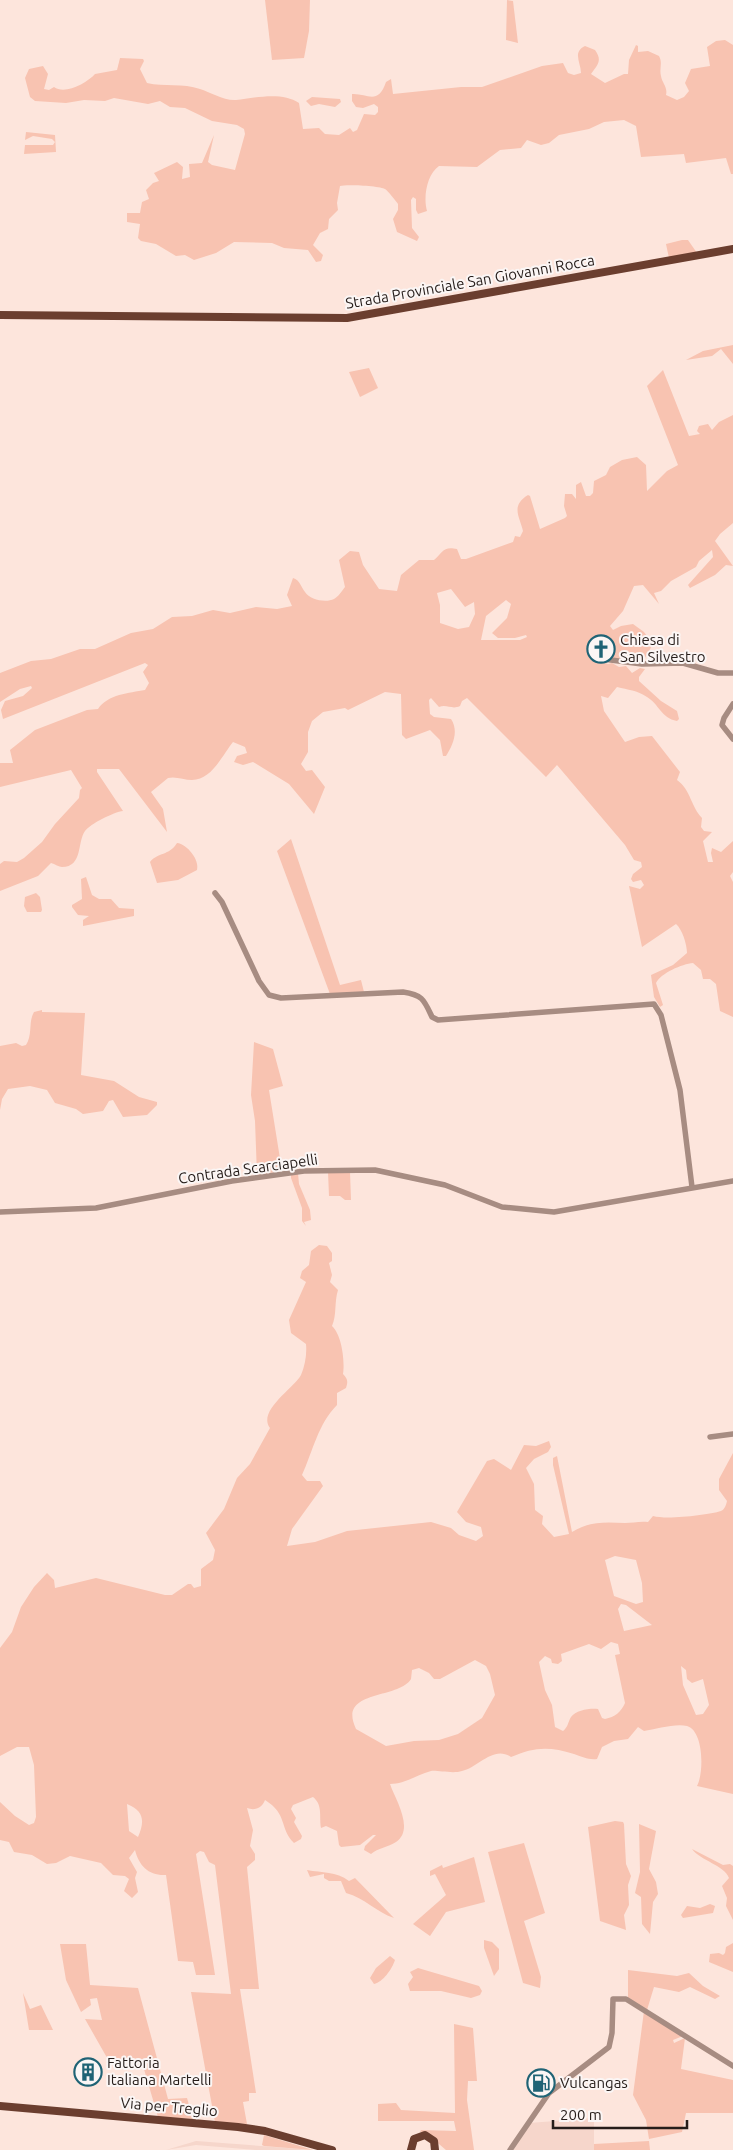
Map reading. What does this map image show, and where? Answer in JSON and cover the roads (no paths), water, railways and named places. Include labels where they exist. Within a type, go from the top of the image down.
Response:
[{"type":"main road","name":"Strada Provinciale San Giovanni Rocca","points":[[0,315],[347,318],[733,249]]},
{"type":"main road","name":"Via per Treglio","points":[[0,2106],[238,2126],[265,2131],[332,2150]]},
{"type":"main road","points":[[410,2150],[412,2142],[421,2136],[431,2138],[438,2150]]},
{"type":"street","points":[[595,658],[627,662],[683,663],[718,672],[733,673]]},
{"type":"street","points":[[733,704],[722,725],[733,739]]},
{"type":"street","points":[[215,893],[222,902],[259,981],[269,995],[281,998],[403,992],[416,994],[423,1000],[432,1017],[438,1020],[654,1004],[661,1015],[680,1090],[692,1187]]},
{"type":"street","name":"Contrada Scarciapelli","points":[[0,1212],[96,1208],[232,1181],[304,1171],[375,1170],[445,1185],[502,1207],[554,1212],[733,1181]]},
{"type":"street","points":[[710,1437],[733,1434]]},
{"type":"street","points":[[510,2150],[549,2093],[609,2047],[612,2033],[612,2000],[626,1998],[733,2066]]},
{"type":"place","name":"Chiesa di San Silvestro","points":[[601,649]]},
{"type":"place","name":"Fattoria Italiana Martelli","points":[[88,2072]]},
{"type":"place","name":"Vulcangas","points":[[541,2083]]}]
